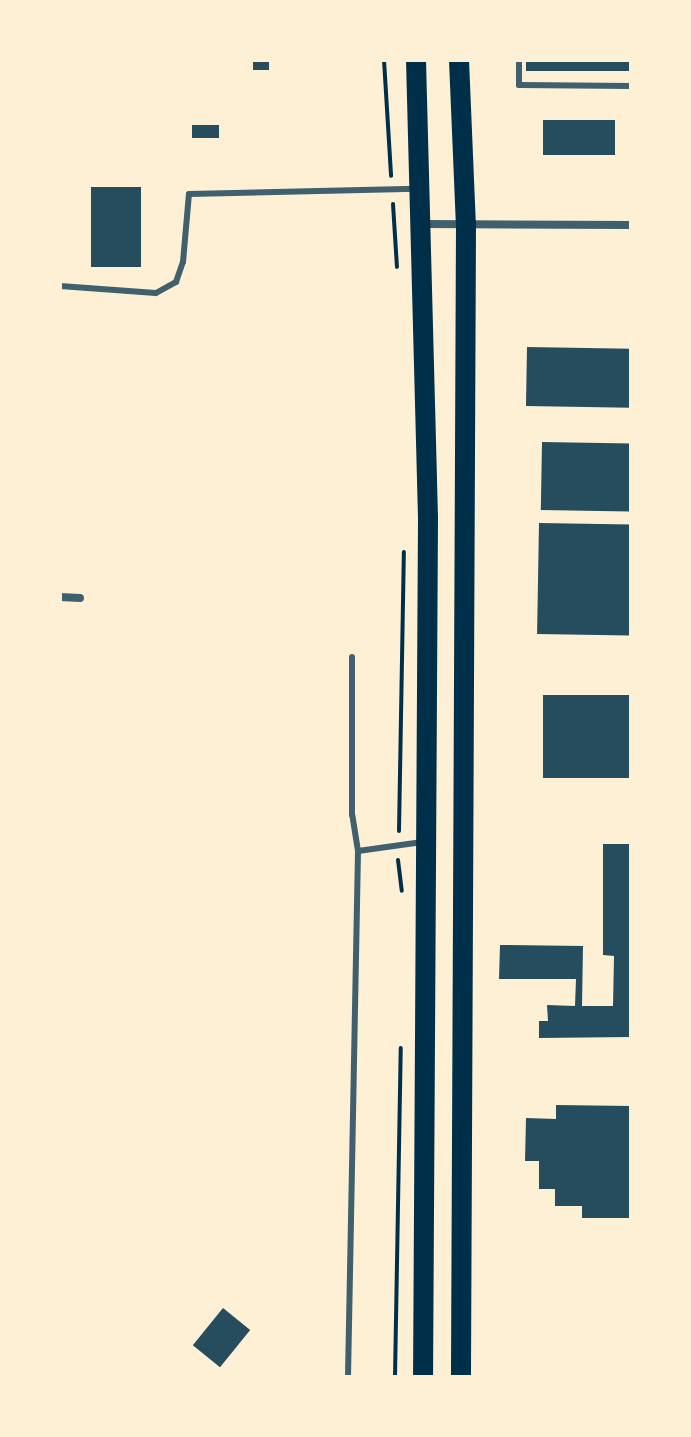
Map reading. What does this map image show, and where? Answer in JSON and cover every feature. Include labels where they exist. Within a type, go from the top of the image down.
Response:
[{"type":"highway","points":[[416,60],[424,224],[427,842],[423,1377]]},
{"type":"highway","points":[[459,60],[466,224],[461,1377]]},
{"type":"street","points":[[424,224],[631,225]]},
{"type":"street","points":[[60,597],[80,598]]},
{"type":"lane","points":[[519,60],[519,85],[631,86]]},
{"type":"lane","points":[[60,286],[156,293],[176,282],[183,262],[189,194],[422,189]]},
{"type":"lane","points":[[348,1377],[358,851],[352,815],[352,657]]},
{"type":"lane","points":[[358,851],[427,842]]},
{"type":"path","points":[[384,60],[398,282]]},
{"type":"path","points":[[403,893],[398,846],[404,538]]},
{"type":"path","points":[[395,1377],[401,1046]]},
{"type":"building","points":[[253,60],[269,60],[269,70],[253,70]]},
{"type":"building","points":[[526,60],[631,60],[631,71],[526,71]]},
{"type":"building","points":[[543,120],[615,120],[615,155],[543,155]]},
{"type":"building","points":[[192,125],[219,125],[219,138],[192,138]]},
{"type":"building","points":[[91,187],[141,187],[141,267],[91,267]]},
{"type":"building","points":[[527,347],[631,349],[630,408],[526,406]]},
{"type":"building","points":[[542,442],[631,444],[630,512],[541,510]]},
{"type":"building","points":[[539,523],[631,525],[629,636],[537,634]]},
{"type":"building","points":[[543,695],[631,695],[631,778],[543,778]]},
{"type":"building","points":[[603,844],[631,844],[631,1037],[539,1038],[539,1021],[548,1021],[547,1005],[575,1006],[576,979],[499,979],[500,945],[583,946],[582,1006],[613,1006],[614,956],[603,955]]},
{"type":"building","points":[[556,1105],[631,1106],[631,1218],[582,1218],[582,1206],[555,1206],[555,1189],[539,1189],[539,1161],[525,1161],[526,1118],[556,1119]]},
{"type":"building","points":[[223,1308],[250,1330],[220,1367],[193,1345]]}]
